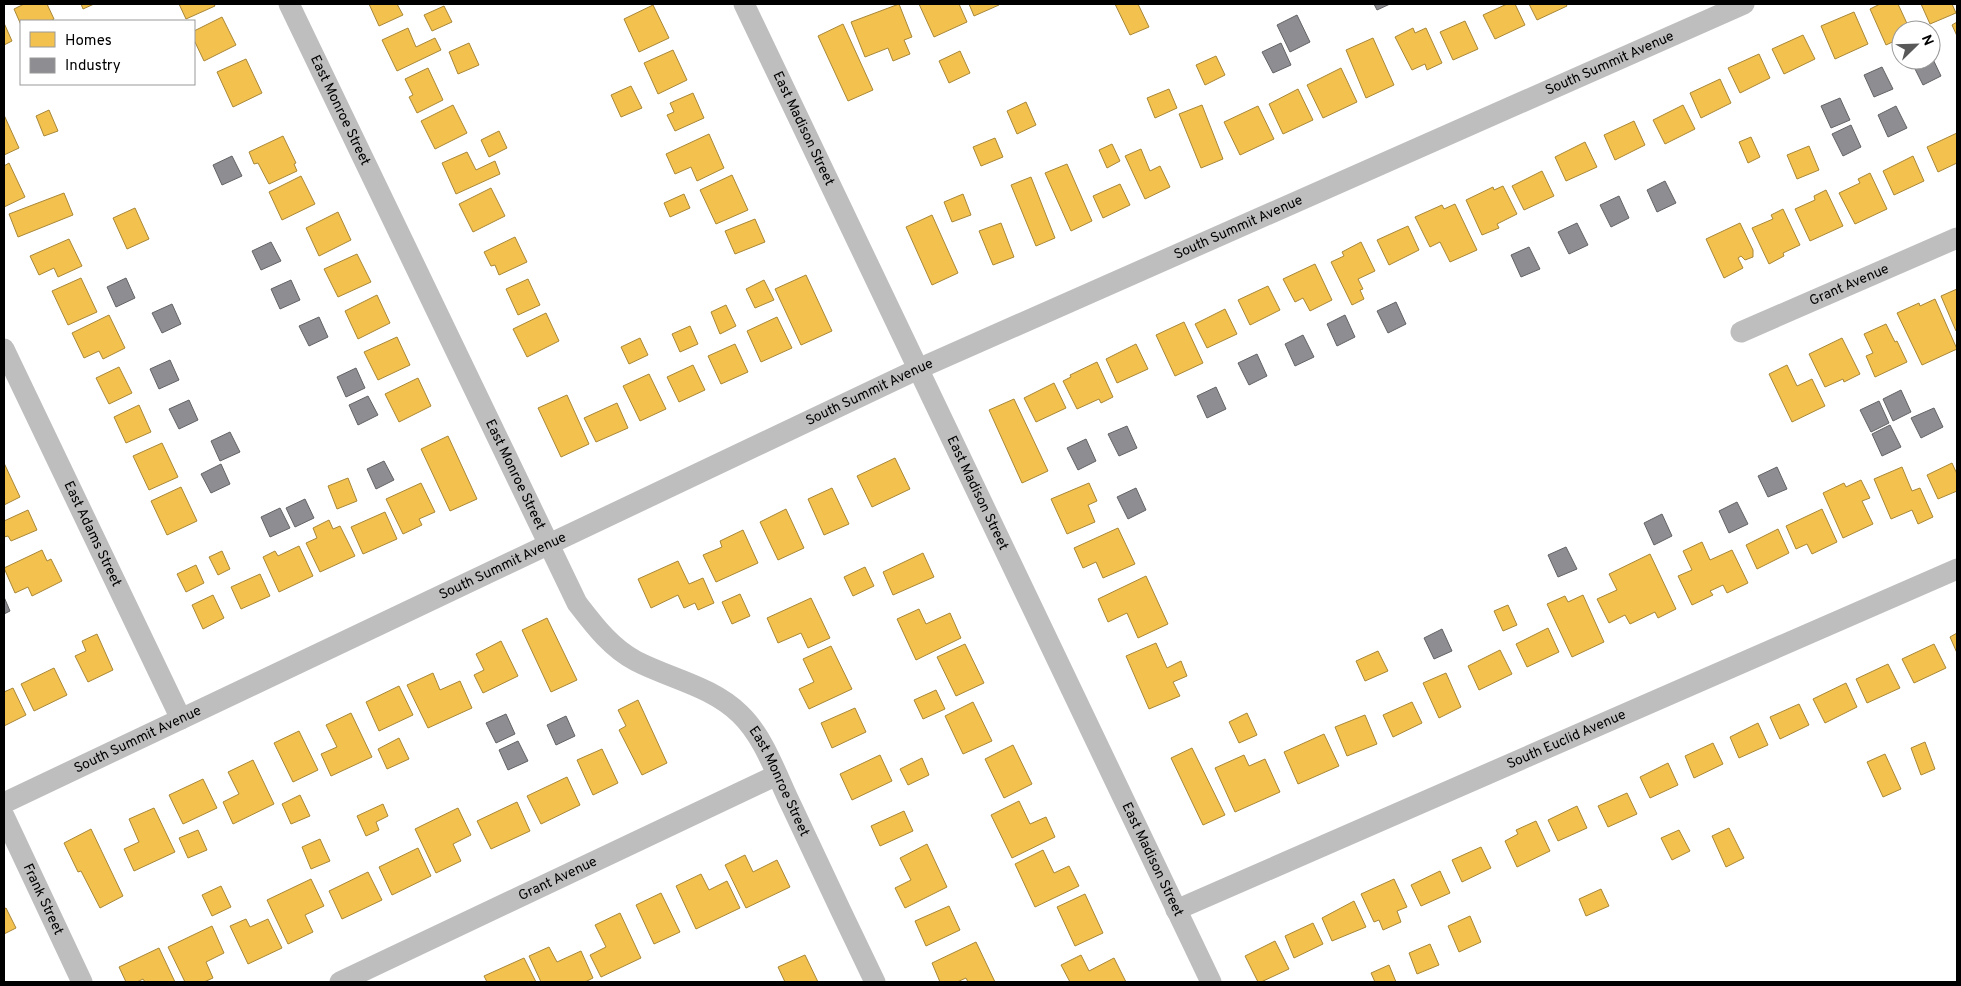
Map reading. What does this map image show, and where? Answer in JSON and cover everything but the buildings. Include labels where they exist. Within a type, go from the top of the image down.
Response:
[{"type":"street","name":"East Monroe Street","points":[[289,4],[577,603],[596,629],[635,661],[702,688],[728,705],[752,729],[777,776],[875,982]]},
{"type":"street","name":"East Madison Street","points":[[744,4],[1211,982]]},
{"type":"street","name":"South Summit Avenue","points":[[4,803],[918,369],[1744,4]]},
{"type":"street","name":"Grant Avenue","points":[[1741,332],[1957,238]]},
{"type":"street","name":"East Adams Street","points":[[4,349],[181,719]]},
{"type":"street","name":"South Euclid Avenue","points":[[1176,910],[1957,569]]},
{"type":"street","name":"Grant Avenue","points":[[340,982],[777,776]]},
{"type":"street","name":"Frank Street","points":[[4,816],[82,982]]}]
